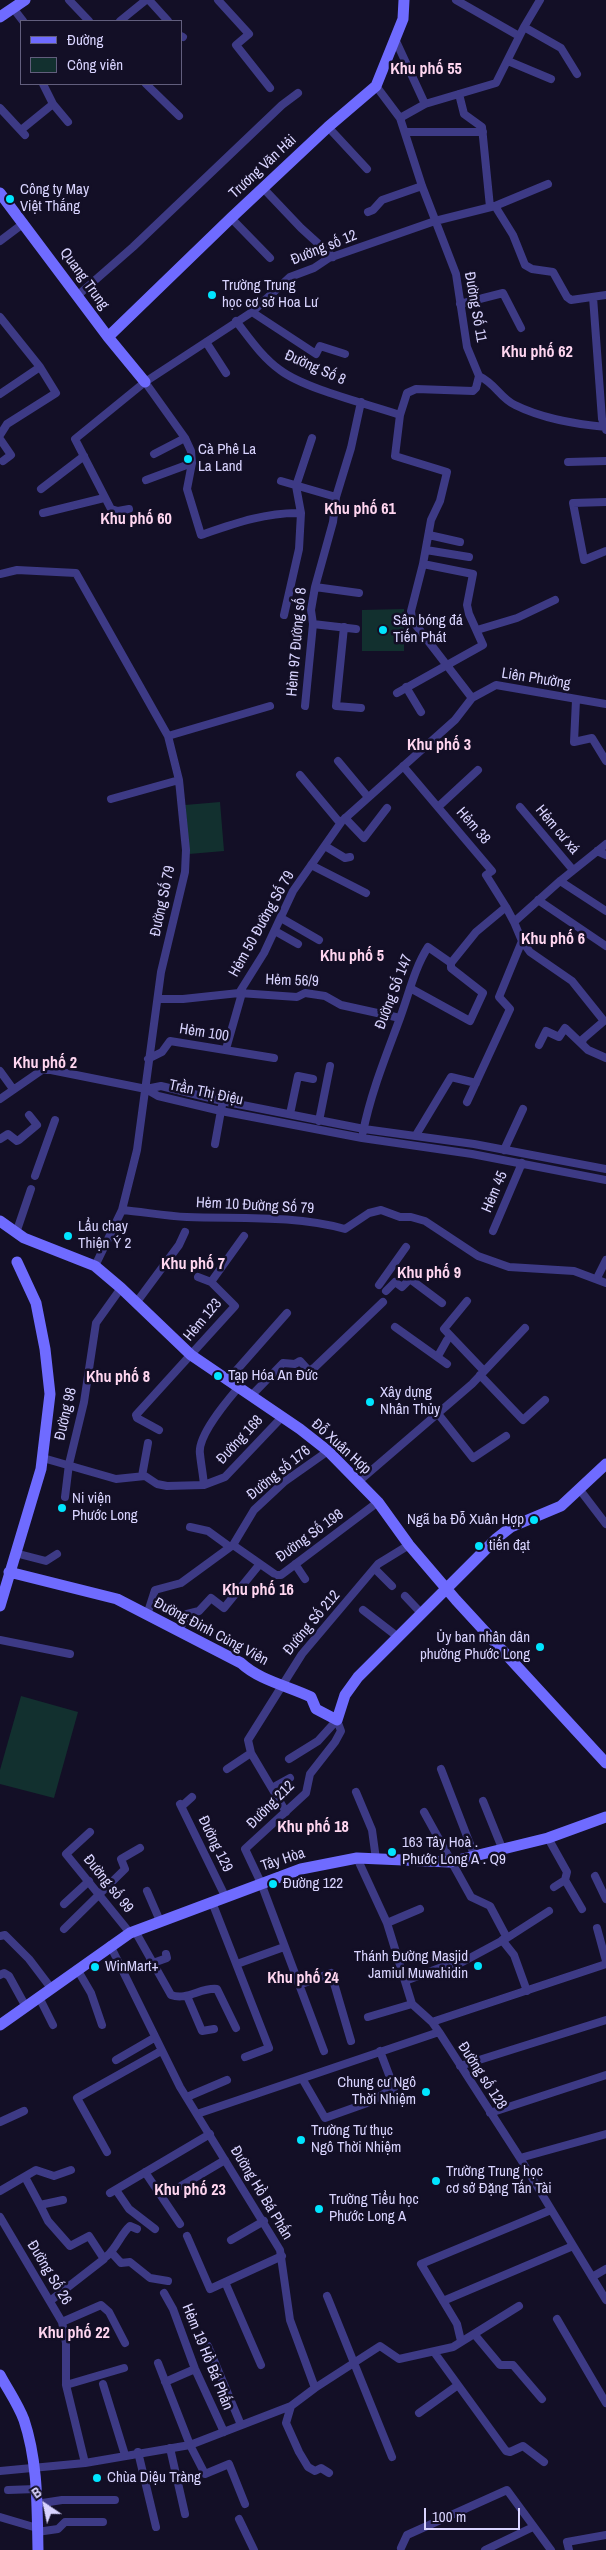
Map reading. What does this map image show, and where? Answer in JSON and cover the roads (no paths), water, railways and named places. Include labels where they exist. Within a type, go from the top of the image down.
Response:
[{"type":"street","points":[[0,17],[25,0]]},
{"type":"street","points":[[69,0],[88,20]]},
{"type":"street","points":[[121,20],[148,0],[167,20]]},
{"type":"street","name":"Trương Văn Hải","points":[[108,337],[230,218],[328,127],[376,86],[403,19],[404,0]]},
{"type":"street","points":[[456,0],[519,36]]},
{"type":"street","points":[[400,118],[424,104],[496,83],[519,36],[540,0]]},
{"type":"street","points":[[219,1],[249,34],[236,45],[270,88]]},
{"type":"street","points":[[13,8],[22,20]]},
{"type":"street","points":[[524,27],[561,48],[577,74]]},
{"type":"street","points":[[395,38],[424,104]]},
{"type":"street","points":[[508,61],[551,79]]},
{"type":"street","points":[[44,85],[53,104],[68,122]]},
{"type":"street","points":[[147,85],[179,116]]},
{"type":"street","name":"Đường Số 11","points":[[376,86],[400,118],[422,186],[435,221],[441,230],[456,274],[467,347],[479,376]]},
{"type":"street","points":[[77,296],[133,247],[282,105],[298,93]]},
{"type":"street","points":[[459,94],[464,114],[482,127],[493,206],[513,236],[525,265],[532,269],[553,272],[567,297],[584,300],[606,295]]},
{"type":"street","points":[[0,108],[23,133],[53,104]]},
{"type":"street","points":[[328,127],[367,169]]},
{"type":"street","points":[[405,132],[483,132]]},
{"type":"street","name":"Đường số 12","points":[[84,456],[75,439],[145,382],[252,312],[290,277],[314,268],[333,257],[435,221],[493,206],[548,184]]},
{"type":"street","points":[[368,212],[373,210],[382,200],[422,186]]},
{"type":"street","points":[[263,188],[301,228],[333,257]]},
{"type":"street","name":"Quang Trung","points":[[0,193],[108,337],[145,382]]},
{"type":"street","points":[[230,218],[270,258]]},
{"type":"street","points":[[0,242],[24,223]]},
{"type":"street","points":[[460,304],[503,293],[521,328]]},
{"type":"street","points":[[593,297],[603,365],[602,419],[606,428]]},
{"type":"street","points":[[252,312],[316,354],[320,346],[345,354]]},
{"type":"street","points":[[0,317],[3,327],[40,367],[56,393],[7,424],[0,435]]},
{"type":"street","name":"Đường Số 8","points":[[236,321],[260,353],[281,371],[400,416]]},
{"type":"street","points":[[206,342],[226,373]]},
{"type":"street","points":[[0,394],[40,367]]},
{"type":"street","points":[[472,698],[412,620],[412,611],[429,535],[447,472],[395,456],[400,416],[410,391],[416,389],[473,391],[476,388],[479,376],[491,381],[514,405],[555,420],[606,428]]},
{"type":"street","points":[[145,382],[191,451],[192,463],[186,489],[201,535],[239,522],[273,514],[300,513]]},
{"type":"street","points":[[281,481],[336,498],[351,448],[360,402]]},
{"type":"street","points":[[154,454],[184,438]]},
{"type":"street","points":[[284,615],[298,549],[300,513],[296,486],[312,438]]},
{"type":"street","points":[[0,439],[12,455],[3,461]]},
{"type":"street","points":[[41,489],[84,456],[111,509],[118,511],[129,509]]},
{"type":"street","points":[[568,462],[606,461]]},
{"type":"street","points":[[146,480],[192,463]]},
{"type":"street","points":[[43,513],[104,498]]},
{"type":"street","name":"Hẻm 97 Đường số 8","points":[[305,706],[313,624],[311,610],[315,587],[333,522],[336,498]]},
{"type":"street","points":[[606,502],[573,503],[584,560],[606,551]]},
{"type":"street","points":[[429,535],[460,542]]},
{"type":"street","points":[[426,550],[469,557]]},
{"type":"street","points":[[397,693],[483,645],[467,605],[473,574],[423,564]]},
{"type":"street","name":"Đường Số 79","points":[[0,574],[17,570],[76,573],[168,736],[179,780],[184,811],[185,872],[162,972],[148,1059],[146,1089],[137,1150],[122,1210],[95,1266]]},
{"type":"street","points":[[315,587],[359,593]]},
{"type":"street","points":[[477,630],[517,618],[555,600]]},
{"type":"street","points":[[313,624],[356,629]]},
{"type":"street","points":[[344,627],[336,706],[361,708]]},
{"type":"street","name":"Liên Phường","points":[[403,766],[455,720],[460,710],[472,698],[496,685],[606,704]]},
{"type":"street","points":[[406,687],[422,712]]},
{"type":"street","points":[[576,700],[574,742],[592,738],[606,761]]},
{"type":"street","points":[[168,736],[270,706]]},
{"type":"street","points":[[338,761],[368,797]]},
{"type":"street","name":"Hẻm 50 Đường Số 79","points":[[158,999],[183,999],[241,993],[264,953],[293,891],[325,846],[343,821],[403,766]]},
{"type":"street","name":"Hẻm 38","points":[[403,766],[492,871],[486,875],[506,907]]},
{"type":"street","points":[[438,807],[478,770]]},
{"type":"street","points":[[300,776],[343,821],[364,838],[387,808]]},
{"type":"street","points":[[111,799],[179,780]]},
{"type":"street","name":"Hẻm cư xá","points":[[520,807],[573,870]]},
{"type":"street","points":[[514,922],[560,881],[606,844]]},
{"type":"street","points":[[325,846],[345,858],[350,857]]},
{"type":"street","points":[[597,851],[606,856]]},
{"type":"street","points":[[312,865],[366,894]]},
{"type":"street","points":[[560,881],[606,910]]},
{"type":"street","points":[[538,900],[606,946]]},
{"type":"street","points":[[410,988],[470,1022],[483,993],[451,968],[451,964],[476,932],[506,907],[522,941],[530,952],[572,981],[604,1021],[583,1040],[582,1044]]},
{"type":"street","points":[[281,918],[319,940]]},
{"type":"street","points":[[275,931],[298,944]]},
{"type":"street","points":[[467,1102],[510,1009],[498,997],[522,941]]},
{"type":"street","name":"Đường Số 147","points":[[362,1138],[384,1056],[400,1018],[418,963],[428,947],[451,964]]},
{"type":"street","points":[[226,1049],[241,993]]},
{"type":"street","name":"Hẻm 56/9","points":[[241,993],[297,997],[305,993],[325,996],[341,1005],[400,1018]]},
{"type":"street","points":[[539,1045],[546,1032],[559,1038],[565,1028],[588,1050],[606,1058]]},
{"type":"street","name":"Hẻm 100","points":[[148,1059],[162,1052],[170,1041],[274,1058]]},
{"type":"street","points":[[319,1121],[330,1066]]},
{"type":"street","points":[[0,1099],[42,1070],[51,1070],[146,1089]]},
{"type":"street","points":[[0,1071],[13,1089]]},
{"type":"street","points":[[290,1114],[298,1076],[313,1079]]},
{"type":"street","points":[[416,1135],[450,1076],[476,1083]]},
{"type":"street","name":"Trần Thị Điệu","points":[[146,1089],[161,1086],[319,1121],[474,1144],[606,1169]]},
{"type":"street","name":"Trần Thị Điệu","points":[[146,1089],[158,1096],[221,1111],[362,1138],[472,1154],[606,1180]]},
{"type":"street","points":[[215,1144],[222,1101]]},
{"type":"street","points":[[504,1150],[523,1109]]},
{"type":"street","points":[[0,1139],[8,1134],[17,1141],[20,1140],[37,1125],[29,1115]]},
{"type":"street","points":[[36,1176],[55,1120]]},
{"type":"street","points":[[472,1154],[474,1144]]},
{"type":"street","name":"Hẻm 45","points":[[493,1231],[522,1163]]},
{"type":"street","points":[[16,1232],[31,1189]]},
{"type":"street","name":"Hẻm 10 Đường Số 79","points":[[122,1210],[185,1216],[294,1220],[321,1223],[345,1229],[370,1213],[381,1210],[400,1217],[411,1217],[425,1221],[478,1256],[509,1267],[574,1271],[597,1278]]},
{"type":"street","name":"Đỗ Xuân Hợp","points":[[0,1221],[48,1249],[95,1266],[121,1288],[191,1355],[328,1451],[378,1502],[409,1545],[446,1588],[606,1763]]},
{"type":"street","points":[[136,1303],[180,1245],[185,1232]]},
{"type":"street","name":"Hẻm 123","points":[[211,1282],[244,1236]]},
{"type":"street","points":[[379,1285],[406,1247]]},
{"type":"street","points":[[606,1260],[597,1278],[606,1283]]},
{"type":"street","points":[[0,1606],[43,1458],[50,1394],[45,1349],[36,1303],[17,1262]]},
{"type":"street","name":"Hẻm 123","points":[[191,1355],[235,1306],[211,1282],[198,1277]]},
{"type":"street","points":[[386,1291],[395,1282],[402,1287],[410,1279],[442,1303]]},
{"type":"street","name":"Đường 98","points":[[65,1497],[69,1464],[84,1402],[96,1323],[121,1288]]},
{"type":"street","points":[[467,1300],[444,1330],[523,1420],[545,1400]]},
{"type":"street","points":[[251,1396],[282,1364],[295,1364],[300,1361],[309,1371],[315,1367],[383,1302]]},
{"type":"street","points":[[227,1380],[287,1313]]},
{"type":"street","points":[[395,1327],[447,1364]]},
{"type":"street","points":[[358,1482],[412,1435],[439,1415],[524,1328]]},
{"type":"street","points":[[438,1356],[447,1340]]},
{"type":"street","points":[[158,1430],[136,1416],[191,1355]]},
{"type":"street","points":[[204,1485],[200,1451],[217,1413],[238,1388]]},
{"type":"street","points":[[439,1415],[474,1458],[506,1436]]},
{"type":"street","name":"Đường 168","points":[[43,1458],[116,1479],[142,1476],[167,1486],[204,1485],[225,1477],[282,1417]]},
{"type":"street","points":[[142,1476],[148,1444]]},
{"type":"street","name":"Đường số 176","points":[[147,1614],[155,1590],[181,1583],[231,1546],[254,1510],[284,1482],[328,1451]]},
{"type":"street","points":[[289,1759],[318,1741],[337,1720],[345,1695],[358,1678],[497,1538],[511,1527],[562,1506],[606,1464]]},
{"type":"street","points":[[580,1490],[606,1524]]},
{"type":"street","name":"Đường Số 198","points":[[190,1528],[208,1531],[259,1565],[276,1575],[281,1575],[378,1502]]},
{"type":"street","name":"Đường Số 212","points":[[251,1752],[248,1740],[302,1654],[378,1564],[409,1545]]},
{"type":"street","points":[[15,1553],[46,1561],[57,1554]]},
{"type":"street","points":[[295,1564],[305,1579]]},
{"type":"street","points":[[179,1631],[188,1614],[199,1611],[210,1598],[224,1608],[259,1565]]},
{"type":"street","points":[[375,1569],[392,1586]]},
{"type":"street","name":"Đường Đinh Củng Viên","points":[[9,1572],[112,1597],[241,1663],[255,1676],[282,1684],[312,1697],[316,1709],[337,1720]]},
{"type":"street","points":[[406,1596],[421,1613]]},
{"type":"street","points":[[363,1610],[398,1636]]},
{"type":"street","points":[[0,1640],[70,1654]]},
{"type":"street","name":"Đường 212","points":[[261,1883],[245,1849],[306,1793],[310,1774],[335,1742],[341,1731],[337,1720]]},
{"type":"street","points":[[227,1769],[251,1752],[286,1812]]},
{"type":"street","points":[[441,1770],[475,1857]]},
{"type":"street","points":[[272,1788],[290,1778]]},
{"type":"street","points":[[356,1792],[372,1830],[376,1859]]},
{"type":"street","name":"Đường 129","points":[[192,1798],[181,1805],[225,1896]]},
{"type":"street","points":[[483,1801],[502,1848]]},
{"type":"street","points":[[424,1812],[471,1898],[490,1906],[514,1955],[526,1990]]},
{"type":"street","name":"Tây Hòa","points":[[0,2026],[110,1945],[133,1932],[301,1869],[357,1858],[450,1862],[548,1838],[606,1817]]},
{"type":"street","name":"Đường số 99","points":[[90,1832],[66,1854],[133,1932],[171,1995],[182,1998],[187,1996]]},
{"type":"street","points":[[548,1838],[567,1872],[565,1880],[554,1887]]},
{"type":"street","points":[[64,1929],[125,1870],[121,1859],[140,1848]]},
{"type":"street","points":[[357,1858],[387,1923],[412,2004],[368,2017]]},
{"type":"street","points":[[595,1876],[606,1899]]},
{"type":"street","points":[[565,1880],[582,1909]]},
{"type":"street","points":[[64,1904],[88,1881]]},
{"type":"street","points":[[261,1883],[324,2051]]},
{"type":"street","points":[[147,1891],[160,1921]]},
{"type":"street","points":[[212,1902],[269,2048],[245,2057]]},
{"type":"street","points":[[387,1923],[420,1910]]},
{"type":"street","points":[[405,1981],[442,1968],[453,1967],[505,1939],[549,1911]]},
{"type":"street","points":[[432,2022],[606,1962],[596,1928]]},
{"type":"street","points":[[0,1936],[5,1935],[29,1959],[51,1988]]},
{"type":"street","name":"Đường Hồ Bá Phấn","points":[[110,1945],[154,2038],[186,2097],[264,2221],[282,2256],[290,2320],[314,2388]]},
{"type":"street","points":[[237,1964],[284,1947]]},
{"type":"street","points":[[153,1963],[167,1958],[166,1954]]},
{"type":"street","points":[[77,1969],[91,1993],[102,2025]]},
{"type":"street","points":[[0,1975],[4,1973],[9,1976],[26,2007]]},
{"type":"street","points":[[299,1985],[327,1973],[334,1976],[351,2041]]},
{"type":"street","points":[[214,2029],[202,2031],[187,1996],[212,1988],[218,1989],[236,2028]]},
{"type":"street","points":[[39,1997],[53,2025]]},
{"type":"street","name":"Đường số 128","points":[[412,2004],[432,2022],[439,2032],[520,2158],[606,2300]]},
{"type":"street","points":[[460,2066],[606,2020]]},
{"type":"street","points":[[197,2114],[303,2080],[380,2051],[439,2032]]},
{"type":"street","points":[[116,2060],[154,2038]]},
{"type":"street","points":[[107,2152],[77,2098],[161,2051]]},
{"type":"street","points":[[303,2080],[325,2118],[370,2102],[394,2088],[380,2051]]},
{"type":"street","points":[[490,2113],[606,2075]]},
{"type":"street","points":[[186,2097],[227,2080]]},
{"type":"street","points":[[0,2122],[24,2111]]},
{"type":"street","points":[[155,2229],[129,2209],[113,2192],[210,2134]]},
{"type":"street","points":[[520,2158],[606,2134]]},
{"type":"street","points":[[181,2186],[225,2160]]},
{"type":"street","points":[[0,2191],[36,2170],[54,2176],[71,2170]]},
{"type":"street","points":[[145,2172],[180,2224]]},
{"type":"street","points":[[25,2177],[48,2221],[70,2246],[89,2236],[104,2259]]},
{"type":"street","points":[[40,2206],[63,2200]]},
{"type":"street","points":[[461,2341],[457,2324],[421,2264],[551,2210]]},
{"type":"street","name":"Đường Số 26","points":[[0,2217],[62,2322],[66,2343],[66,2385],[85,2463]]},
{"type":"street","points":[[231,2240],[264,2221]]},
{"type":"street","points":[[50,2301],[104,2259],[130,2226],[137,2228]]},
{"type":"street","points":[[187,2236],[210,2289],[282,2256]]},
{"type":"street","points":[[443,2301],[572,2246]]},
{"type":"street","points":[[111,2252],[121,2263],[130,2262],[150,2278],[168,2280]]},
{"type":"street","points":[[592,2277],[606,2269]]},
{"type":"street","points":[[224,2282],[261,2365]]},
{"type":"street","name":"Hẻm 19 Hồ Bá Phấn","points":[[164,2293],[173,2309],[195,2369],[224,2432]]},
{"type":"street","points":[[327,2296],[392,2457]]},
{"type":"street","points":[[62,2322],[103,2305],[112,2317],[125,2343]]},
{"type":"street","points":[[0,2471],[85,2463],[138,2452],[190,2445],[291,2406],[314,2388],[380,2346],[399,2359],[453,2347],[519,2306]]},
{"type":"street","points":[[557,2319],[606,2402]]},
{"type":"street","points":[[475,2335],[500,2366],[513,2365],[542,2399]]},
{"type":"street","points":[[208,2346],[241,2425]]},
{"type":"street","points":[[434,2352],[506,2451],[510,2452],[523,2446],[544,2462]]},
{"type":"street","points":[[158,2363],[190,2445],[205,2474],[229,2464],[245,2504]]},
{"type":"street","points":[[66,2385],[124,2368]]},
{"type":"street","points":[[165,2382],[195,2369]]},
{"type":"street","points":[[0,2375],[23,2417],[31,2442],[35,2468],[38,2550]]},
{"type":"street","points":[[103,2384],[124,2455]]},
{"type":"street","points":[[419,2413],[458,2385]]},
{"type":"street","points":[[291,2406],[286,2423],[299,2452],[308,2467],[315,2471],[321,2468],[329,2473]]},
{"type":"street","points":[[170,2448],[185,2514]]},
{"type":"street","points":[[138,2452],[156,2527]]},
{"type":"street","points":[[8,2490],[36,2489]]},
{"type":"street","points":[[400,2550],[407,2535],[507,2490],[533,2528],[551,2550]]},
{"type":"street","points":[[36,2504],[62,2500],[115,2500]]},
{"type":"street","points":[[0,2517],[37,2530],[58,2529],[65,2522],[103,2522]]},
{"type":"street","points":[[240,2519],[254,2550]]},
{"type":"street","points":[[485,2550],[533,2528]]},
{"type":"street","points":[[568,2546],[606,2536]]},
{"type":"place","name":"Công ty May Việt Thắng","points":[[10,199]]},
{"type":"place","name":"Trường Trung học cơ sở Hoa Lư","points":[[212,295]]},
{"type":"place","name":"Cà Phê La La Land","points":[[188,459]]},
{"type":"place","name":"Sân bóng đá Tiến Phát","points":[[383,630]]},
{"type":"place","name":"Lẩu chay Thiện Ý 2","points":[[68,1236]]},
{"type":"place","name":"Tạp Hóa An Đức","points":[[218,1376]]},
{"type":"place","name":"Xây dựng Nhân Thủy","points":[[370,1402]]},
{"type":"place","name":"Ni viện Phước Long","points":[[62,1508]]},
{"type":"place","name":"Ngã ba Đỗ Xuân Hợp","points":[[534,1520]]},
{"type":"place","name":"tiến đạt","points":[[479,1546]]},
{"type":"place","name":"Ủy ban nhân dân phường Phước Long","points":[[540,1647]]},
{"type":"place","name":"163 Tây Hoà . Phước Long A . Q9","points":[[392,1852]]},
{"type":"place","name":"Đường 122","points":[[273,1884]]},
{"type":"place","name":"Thánh Đường Masjid Jamiul Muwahidin","points":[[478,1966]]},
{"type":"place","name":"WinMart+","points":[[95,1967]]},
{"type":"place","name":"Chung cư Ngô Thời Nhiệm","points":[[426,2092]]},
{"type":"place","name":"Trường Tư thục Ngô Thời Nhiệm","points":[[301,2140]]},
{"type":"place","name":"Trường Trung học cơ sở Đặng Tấn Tài","points":[[436,2181]]},
{"type":"place","name":"Trường Tiểu học Phước Long A","points":[[319,2209]]},
{"type":"place","name":"Chùa Diệu Tràng","points":[[97,2478]]},
{"type":"district","name":"Khu phố 55","points":[[426,70]]},
{"type":"district","name":"Khu phố 62","points":[[537,353]]},
{"type":"district","name":"Khu phố 61","points":[[360,510]]},
{"type":"district","name":"Khu phố 60","points":[[136,520]]},
{"type":"district","name":"Khu phố 3","points":[[439,746]]},
{"type":"district","name":"Khu phố 6","points":[[553,940]]},
{"type":"district","name":"Khu phố 5","points":[[352,957]]},
{"type":"district","name":"Khu phố 2","points":[[45,1064]]},
{"type":"district","name":"Khu phố 7","points":[[193,1265]]},
{"type":"district","name":"Khu phố 9","points":[[429,1274]]},
{"type":"district","name":"Khu phố 8","points":[[118,1378]]},
{"type":"district","name":"Khu phố 16","points":[[258,1591]]},
{"type":"district","name":"Khu phố 18","points":[[313,1828]]},
{"type":"district","name":"Khu phố 24","points":[[303,1979]]},
{"type":"district","name":"Khu phố 23","points":[[190,2191]]},
{"type":"district","name":"Khu phố 22","points":[[74,2334]]}]
